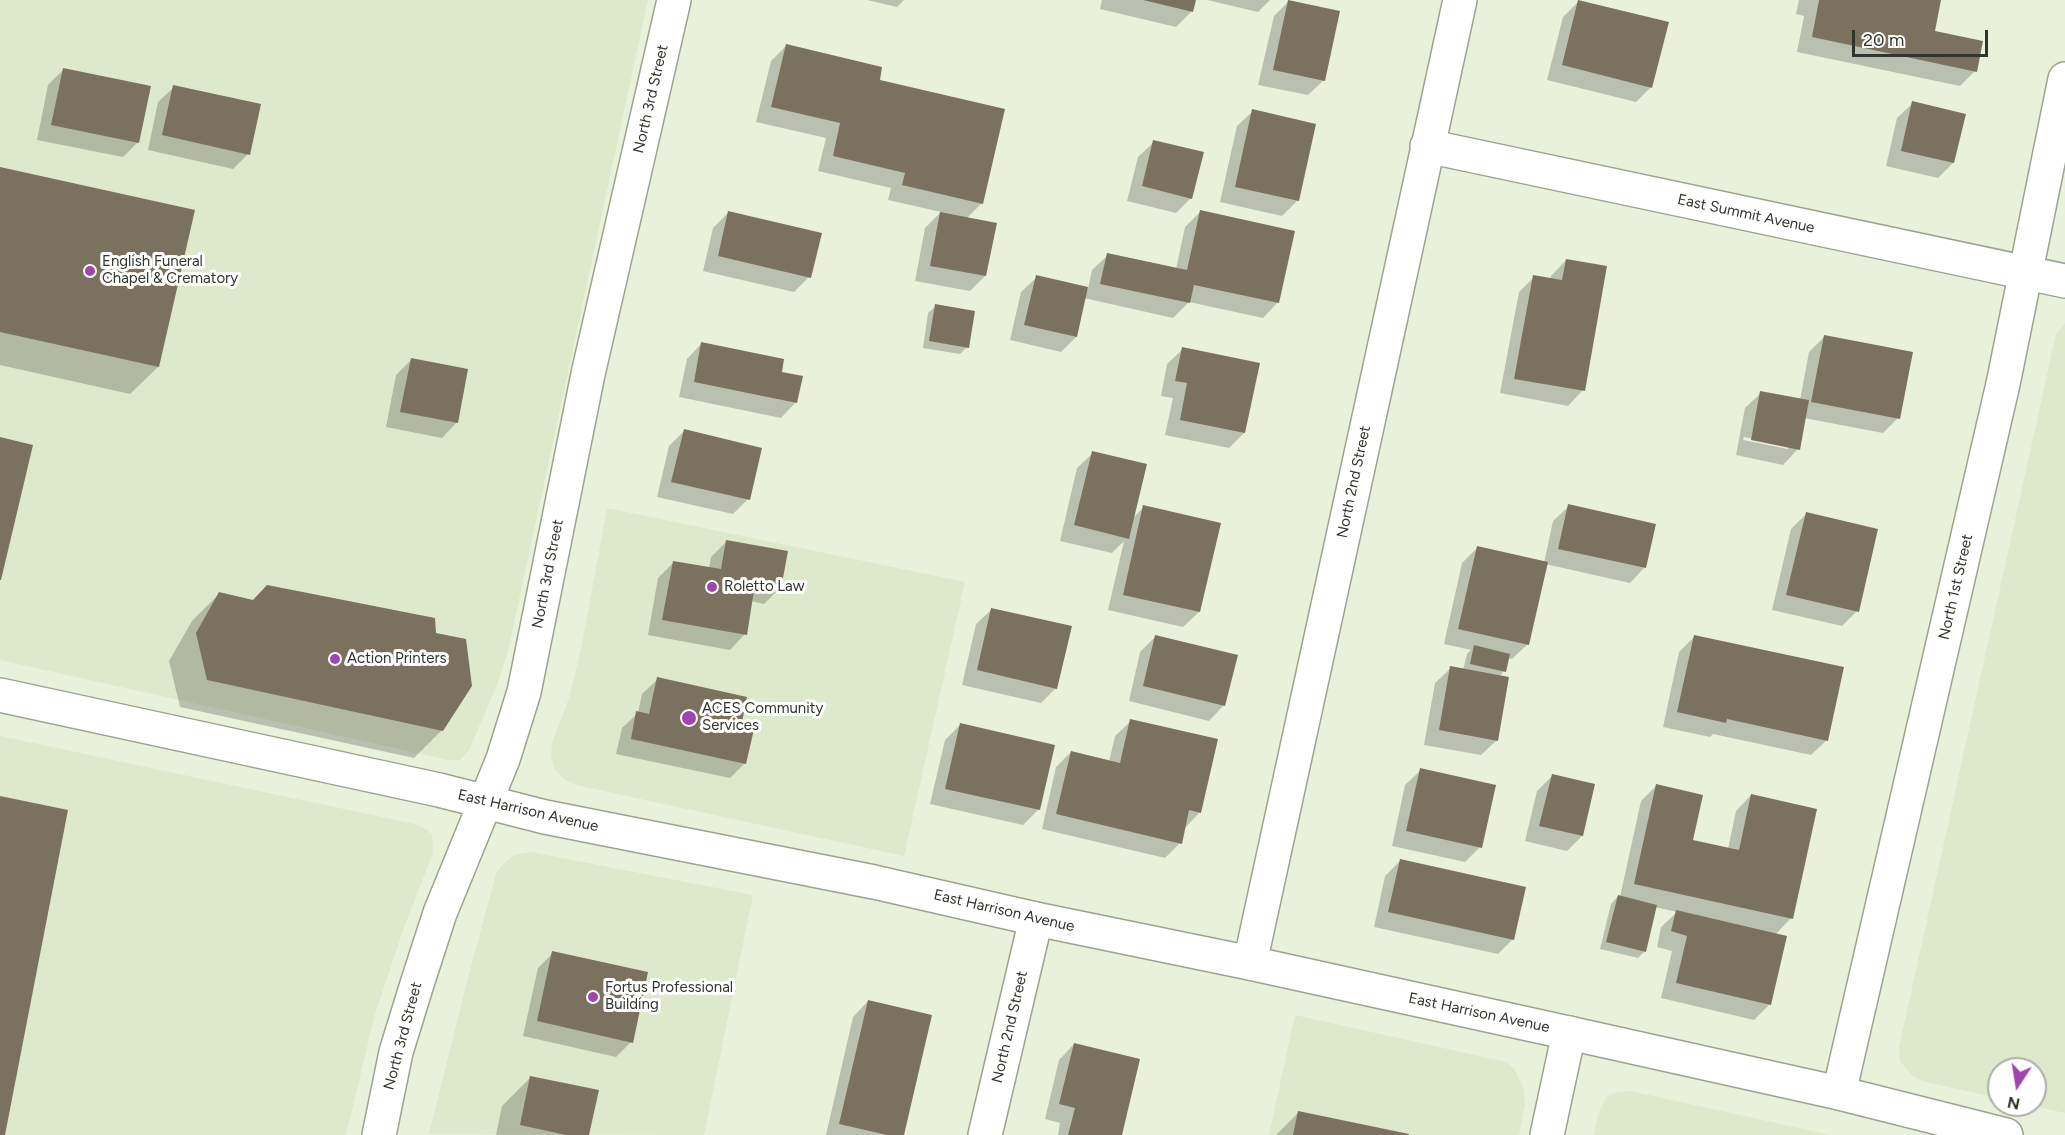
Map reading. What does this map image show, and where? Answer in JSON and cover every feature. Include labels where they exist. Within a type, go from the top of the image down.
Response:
[{"type":"main road","name":"North 3rd Street","points":[[379,1135],[396,1052],[440,913],[503,759],[525,692],[588,374],[674,0]]},
{"type":"main road","name":"North 2nd Street","points":[[1250,963],[1460,0]]},
{"type":"main road","name":"North 1st Street","points":[[1839,1093],[2000,396],[2065,79]]},
{"type":"main road","name":"East Summit Avenue","points":[[1427,147],[2065,281]]},
{"type":"main road","name":"East Harrison Avenue","points":[[0,695],[486,802],[544,817],[874,882],[1035,919],[1250,963],[1839,1093],[2006,1135]]},
{"type":"main road","name":"North 2nd Street","points":[[985,1135],[1035,919]]},
{"type":"main road","points":[[1547,1135],[1569,1033]]},
{"type":"shaded area","points":[[0,0],[648,0],[508,651],[497,685],[469,750],[460,760],[448,760],[0,660]]},
{"type":"shaded area","points":[[2065,323],[2065,1113],[2047,1109],[2047,1057],[1987,1057],[1987,1095],[1925,1082],[1912,1076],[1900,1061],[1899,1047],[2056,334]]},
{"type":"shaded area","points":[[607,508],[965,582],[904,856],[576,785],[564,779],[555,770],[551,756],[552,743],[569,698],[581,649]]},
{"type":"shaded area","points":[[0,736],[410,823],[432,834],[433,853],[403,930],[375,1014],[346,1135],[0,1135]]},
{"type":"shaded area","points":[[531,852],[753,895],[704,1135],[429,1134],[496,874],[514,855]]},
{"type":"shaded area","points":[[1295,1015],[1506,1062],[1514,1069],[1524,1089],[1525,1104],[1519,1135],[1269,1135]]},
{"type":"shaded area","points":[[1631,1091],[1830,1135],[1594,1135],[1598,1115],[1606,1097],[1617,1092]]},
{"type":"building","points":[[1143,0],[1196,0],[1193,12]]},
{"type":"building","points":[[1288,0],[1340,11],[1325,81],[1273,70]]},
{"type":"building","points":[[1578,0],[1669,22],[1652,88],[1562,65]]},
{"type":"building","points":[[1819,0],[1941,0],[1935,31],[1983,41],[1977,72],[1812,37]]},
{"type":"building","points":[[786,44],[882,67],[880,80],[1005,109],[983,204],[902,185],[905,173],[833,156],[840,123],[771,107]]},
{"type":"building","points":[[63,68],[151,86],[139,143],[51,125]]},
{"type":"building","points":[[173,85],[261,104],[250,155],[162,135]]},
{"type":"building","points":[[1912,101],[1966,114],[1954,163],[1901,151]]},
{"type":"building","points":[[1252,109],[1316,124],[1299,201],[1235,187]]},
{"type":"building","points":[[1153,140],[1204,152],[1192,199],[1142,186]]},
{"type":"building","name":"English Funeral Chapel & Crematory","points":[[0,167],[195,210],[159,367],[0,332]]},
{"type":"building","points":[[1200,210],[1295,231],[1279,303],[1194,285],[1190,303],[1100,284],[1107,253],[1187,270]]},
{"type":"building","points":[[728,211],[822,233],[811,278],[718,256]]},
{"type":"building","points":[[940,212],[997,223],[986,276],[930,266]]},
{"type":"building","points":[[1566,259],[1607,266],[1585,391],[1514,379],[1533,275],[1562,280]]},
{"type":"building","points":[[1036,275],[1088,287],[1077,337],[1024,325]]},
{"type":"building","points":[[935,304],[975,311],[969,348],[929,341]]},
{"type":"building","points":[[1824,335],[1913,352],[1900,419],[1811,402]]},
{"type":"building","points":[[701,342],[784,359],[782,372],[803,376],[797,403],[694,382]]},
{"type":"building","points":[[1182,347],[1260,363],[1245,433],[1180,420],[1187,383],[1175,381]]},
{"type":"building","points":[[411,358],[468,369],[458,423],[400,412]]},
{"type":"building","points":[[1760,391],[1809,400],[1800,450],[1751,440]]},
{"type":"building","points":[[684,429],[762,448],[750,500],[671,482]]},
{"type":"building","points":[[0,437],[33,445],[1,580],[0,580]]},
{"type":"building","points":[[1092,451],[1147,464],[1129,539],[1074,525]]},
{"type":"building","points":[[1568,504],[1656,524],[1646,568],[1558,549]]},
{"type":"building","points":[[1143,505],[1221,523],[1200,612],[1123,595]]},
{"type":"building","points":[[1806,512],[1878,529],[1859,612],[1786,595]]},
{"type":"building","name":"Roletto Law","points":[[726,540],[788,551],[781,589],[755,584],[747,635],[662,620],[673,561],[721,569]]},
{"type":"building","points":[[1477,546],[1548,562],[1529,645],[1458,629]]},
{"type":"building","name":"Action Printers","points":[[267,585],[435,618],[436,633],[466,639],[472,686],[443,731],[207,680],[196,633],[219,592],[253,600]]},
{"type":"building","points":[[991,608],[1072,626],[1057,689],[977,670]]},
{"type":"building","points":[[1155,635],[1238,655],[1225,706],[1143,686]]},
{"type":"building","points":[[1694,635],[1844,667],[1828,741],[1727,719],[1726,723],[1677,712]]},
{"type":"building","points":[[1474,645],[1510,654],[1506,672],[1470,664]]},
{"type":"building","points":[[1450,666],[1509,677],[1498,741],[1439,730]]},
{"type":"building","name":"ACES Community Services","points":[[657,677],[747,697],[742,722],[755,725],[746,764],[631,739],[636,711],[649,714]]},
{"type":"building","points":[[1130,719],[1218,739],[1201,813],[1189,810],[1182,844],[1056,814],[1071,751],[1120,763]]},
{"type":"building","points":[[960,723],[1055,745],[1040,810],[945,789]]},
{"type":"building","points":[[1420,768],[1496,785],[1482,848],[1406,831]]},
{"type":"building","points":[[1552,774],[1595,784],[1583,836],[1539,826]]},
{"type":"building","points":[[1656,784],[1703,795],[1693,840],[1739,850],[1751,794],[1817,809],[1793,919],[1634,884]]},
{"type":"building","points":[[0,796],[68,810],[5,1135],[0,1135]]},
{"type":"building","points":[[1400,859],[1526,887],[1514,940],[1388,912]]},
{"type":"building","points":[[1618,895],[1657,905],[1646,952],[1606,942]]},
{"type":"building","points":[[1676,910],[1787,936],[1771,1005],[1676,983],[1687,936],[1671,931]]},
{"type":"building","name":"Fortus Professional Building","points":[[552,951],[648,972],[633,1043],[537,1021]]},
{"type":"building","points":[[868,1000],[932,1015],[904,1135],[887,1135],[839,1124]]},
{"type":"building","points":[[1074,1043],[1140,1059],[1122,1135],[1068,1135],[1075,1108],[1059,1104]]},
{"type":"building","points":[[530,1076],[599,1090],[589,1135],[566,1135],[520,1125]]},
{"type":"building","points":[[1298,1111],[1409,1134],[1409,1135],[1293,1135]]},
{"type":"place","name":"English Funeral Chapel & Crematory","points":[[90,271]]},
{"type":"place","name":"Roletto Law","points":[[712,587]]},
{"type":"place","name":"Action Printers","points":[[335,659]]},
{"type":"place","name":"ACES Community Services","points":[[689,718]]},
{"type":"place","name":"Fortus Professional Building","points":[[593,997]]}]
